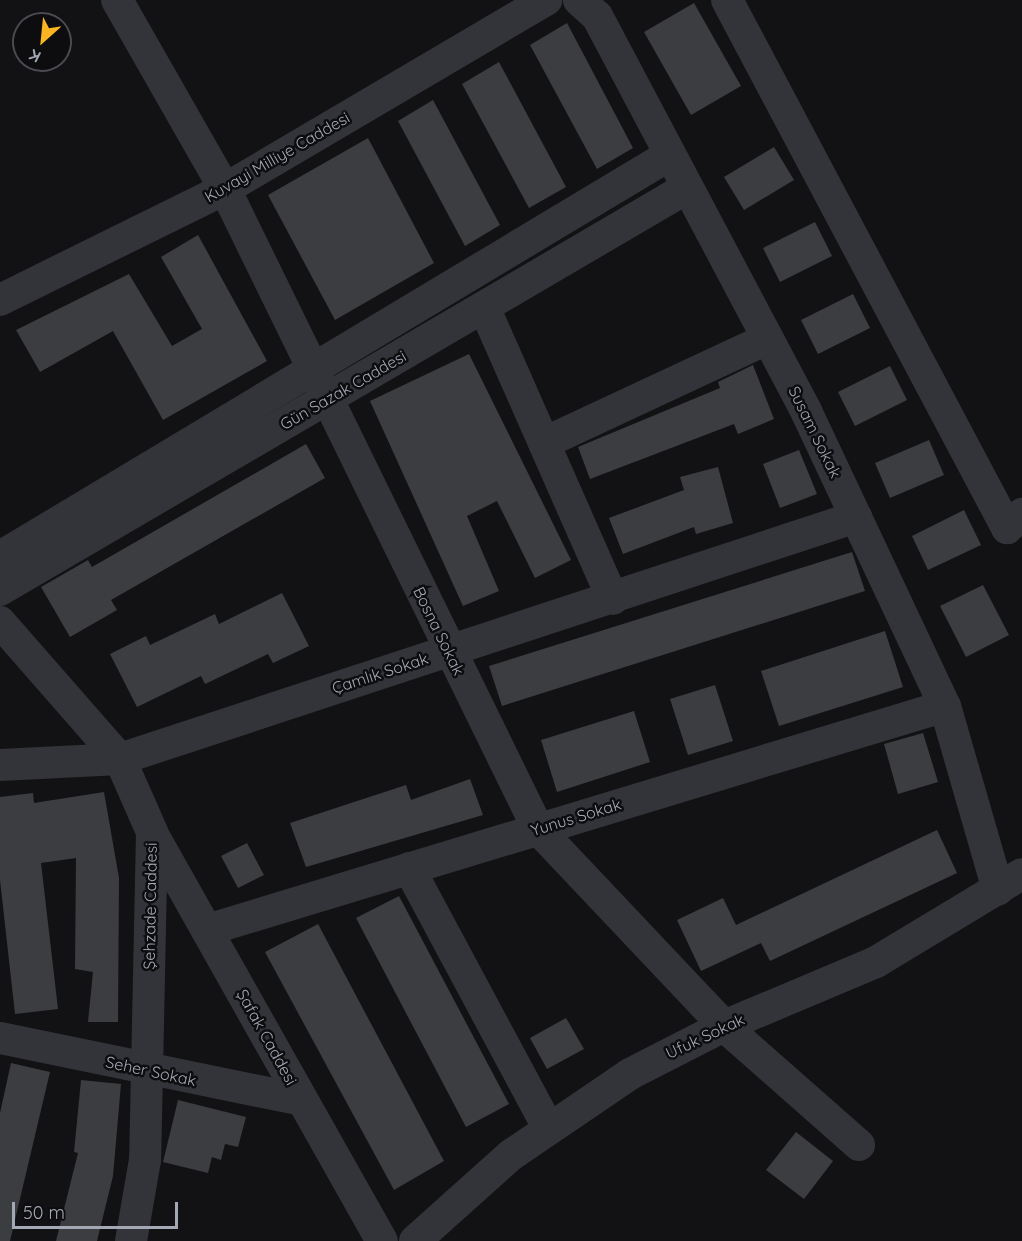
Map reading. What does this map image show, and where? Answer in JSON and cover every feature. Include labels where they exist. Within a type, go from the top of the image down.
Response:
[{"type":"street","name":"Bosna Sokak","points":[[117,0],[225,189],[328,398],[448,651],[538,829],[724,1026],[859,1145]]},
{"type":"street","name":"Kuvayi Milliye Caddesi","points":[[0,300],[225,189],[546,0]]},
{"type":"street","name":"Susam Sokak","points":[[579,0],[597,16],[685,189],[767,339],[856,517],[945,706],[1010,882]]},
{"type":"street","points":[[727,0],[1007,528],[1022,514]]},
{"type":"street","name":"Gün Sazak Caddesi","points":[[0,557],[668,156]]},
{"type":"street","name":"Gün Sazak Caddesi","points":[[0,590],[685,189]]},
{"type":"street","points":[[484,307],[613,599]]},
{"type":"street","points":[[544,443],[767,339]]},
{"type":"street","name":"Çamlık Sokak","points":[[0,765],[120,759],[613,599],[856,517]]},
{"type":"street","name":"Şehzade Caddesi","points":[[0,622],[120,759],[152,832],[145,1160],[131,1241]]},
{"type":"street","name":"Yunus Sokak","points":[[207,930],[945,706]]},
{"type":"street","name":"Şafak Caddesi","points":[[152,832],[382,1241]]},
{"type":"street","points":[[409,868],[548,1127]]},
{"type":"street","name":"Ufuk Sokak","points":[[415,1241],[548,1127],[630,1074],[724,1026],[876,962],[1010,882]]},
{"type":"street","name":"Seher Sokak","points":[[0,1038],[147,1071],[302,1100]]},
{"type":"building","points":[[694,3],[741,86],[691,115],[644,32]]},
{"type":"building","points":[[567,23],[633,148],[597,169],[530,45]]},
{"type":"building","points":[[499,62],[566,187],[529,208],[462,84]]},
{"type":"building","points":[[433,100],[500,225],[465,246],[398,121]]},
{"type":"building","points":[[368,138],[434,263],[335,320],[268,195]]},
{"type":"building","points":[[774,147],[794,180],[744,210],[724,177]]},
{"type":"building","points":[[815,222],[832,256],[780,282],[763,248]]},
{"type":"building","points":[[198,235],[267,361],[163,420],[113,331],[40,372],[16,330],[129,274],[172,346],[202,329],[161,257]]},
{"type":"building","points":[[853,294],[870,328],[818,354],[801,320]]},
{"type":"building","points":[[469,354],[571,560],[535,578],[497,501],[467,516],[499,591],[463,606],[370,401]]},
{"type":"building","points":[[753,365],[774,419],[738,434],[734,424],[590,479],[578,447],[720,388],[718,382]]},
{"type":"building","points":[[890,366],[907,400],[855,426],[838,392]]},
{"type":"building","points":[[929,440],[944,475],[890,498],[875,463]]},
{"type":"building","points":[[306,444],[325,478],[111,600],[117,610],[70,637],[41,587],[88,560],[92,567]]},
{"type":"building","points":[[799,450],[817,494],[780,508],[763,464]]},
{"type":"building","points":[[718,467],[733,523],[696,534],[694,527],[623,554],[609,518],[684,490],[680,477]]},
{"type":"building","points":[[964,510],[981,545],[928,570],[912,536]]},
{"type":"building","points":[[852,552],[865,591],[502,706],[489,666]]},
{"type":"building","points":[[983,585],[1009,635],[966,657],[940,606]]},
{"type":"building","points":[[282,593],[309,646],[273,663],[268,654],[205,684],[201,676],[137,707],[110,654],[146,636],[150,645],[215,614],[219,624]]},
{"type":"building","points":[[885,631],[903,687],[779,726],[761,671]]},
{"type":"building","points":[[715,685],[733,741],[688,755],[670,699]]},
{"type":"building","points":[[634,711],[650,762],[557,792],[541,740]]},
{"type":"building","points":[[923,733],[938,782],[898,794],[884,744]]},
{"type":"building","points":[[470,779],[483,815],[306,867],[290,823],[406,785],[411,800]]},
{"type":"building","points":[[104,792],[119,878],[118,1022],[88,1022],[93,972],[75,969],[76,858],[41,863],[58,1009],[15,1014],[0,880],[0,797],[33,793],[34,803]]},
{"type":"building","points":[[937,830],[957,873],[770,961],[761,943],[701,971],[677,920],[723,898],[736,925]]},
{"type":"building","points":[[247,843],[264,875],[238,888],[221,856]]},
{"type":"building","points":[[399,896],[509,1104],[466,1127],[356,918]]},
{"type":"building","points":[[318,924],[444,1161],[394,1190],[265,952]]},
{"type":"building","points":[[566,1018],[584,1049],[547,1069],[530,1038]]},
{"type":"building","points":[[11,1063],[50,1072],[10,1241],[0,1241],[0,1113]]},
{"type":"building","points":[[81,1080],[121,1084],[113,1176],[97,1241],[56,1241],[78,1153],[74,1152]]},
{"type":"building","points":[[178,1100],[246,1117],[238,1147],[225,1144],[221,1160],[212,1157],[208,1173],[163,1162]]},
{"type":"building","points":[[796,1132],[833,1161],[804,1199],[766,1170]]}]
